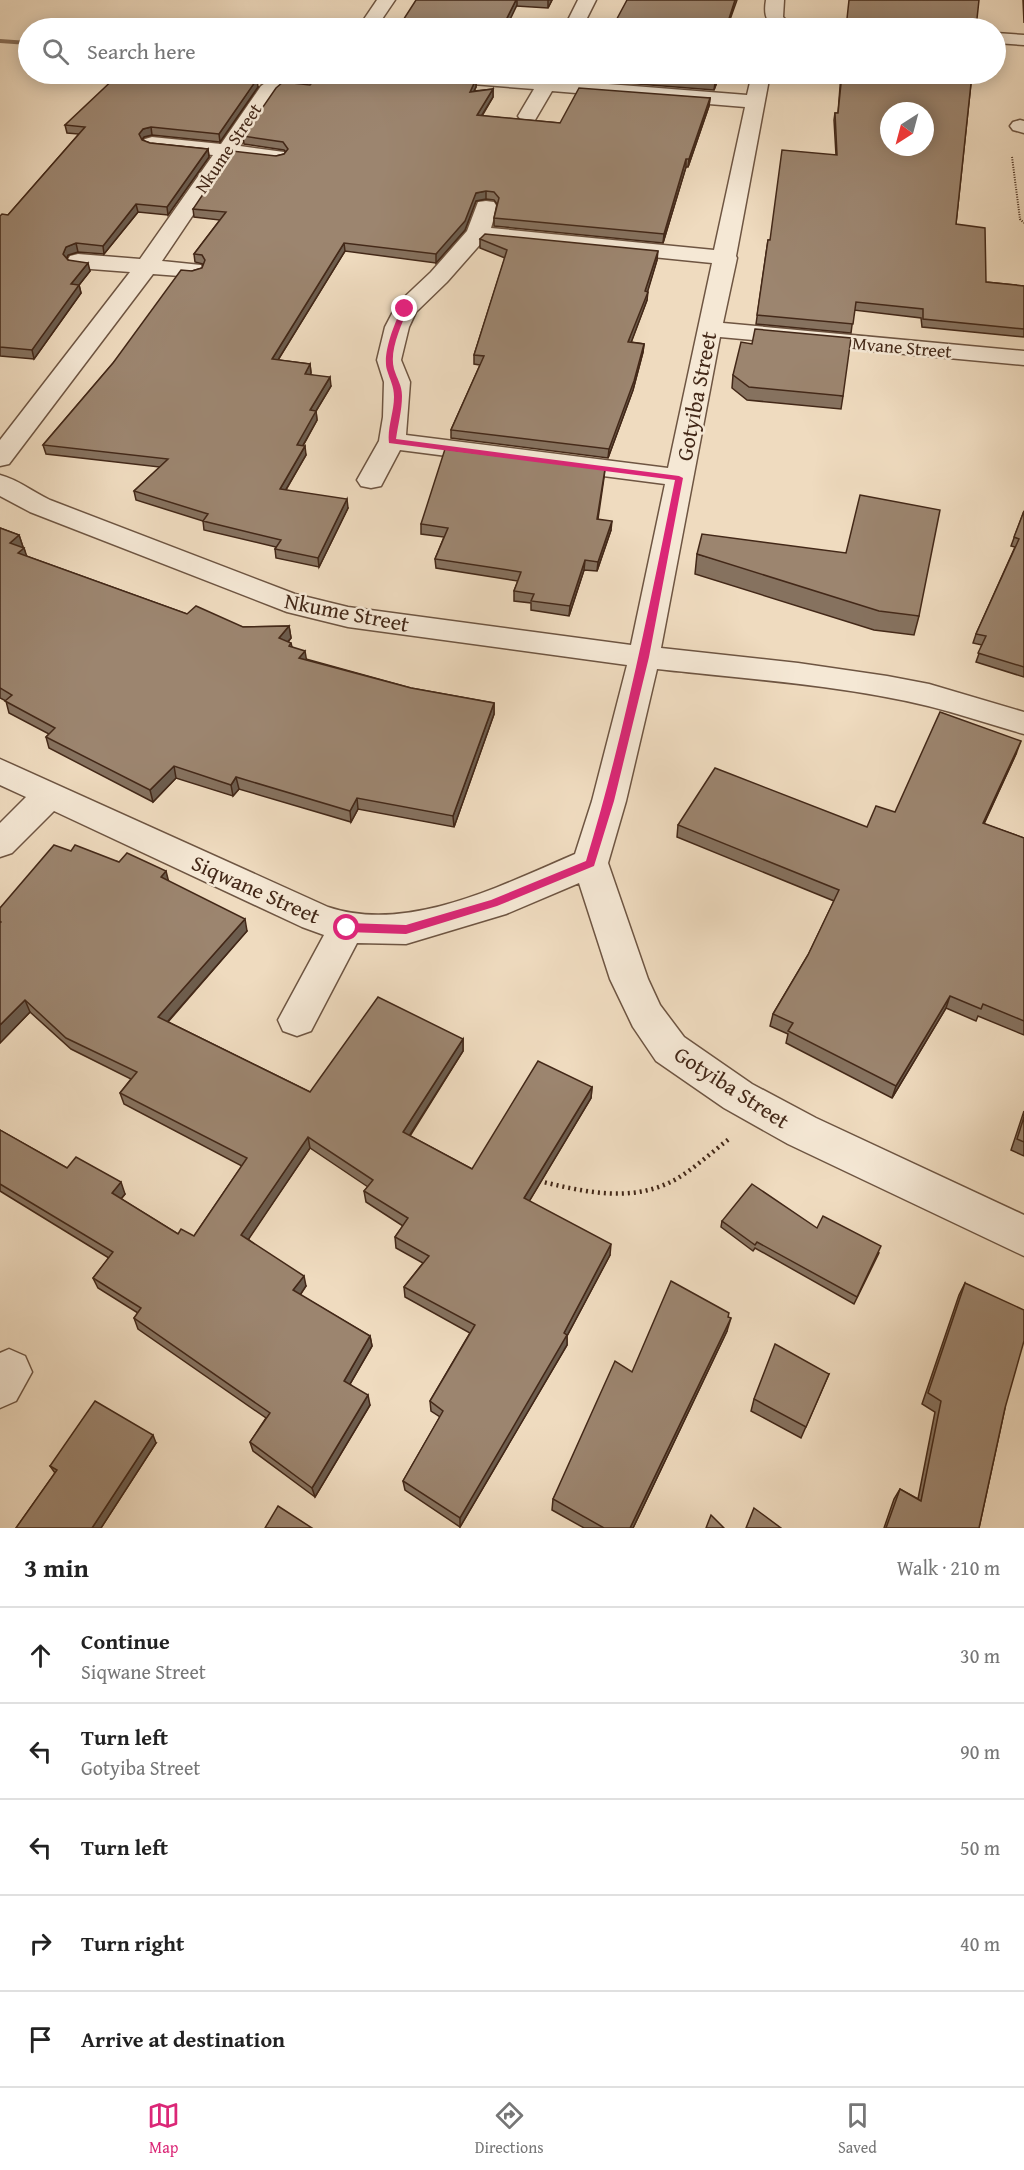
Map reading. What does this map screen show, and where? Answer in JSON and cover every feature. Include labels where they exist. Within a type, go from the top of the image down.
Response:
[{"type":"street","points":[[374,18],[386,0]]},
{"type":"street","points":[[578,18],[587,0]]},
{"type":"street","points":[[773,18],[775,0]]},
{"type":"street","points":[[1006,39],[1024,40]]},
{"type":"street","name":"Nkume Street","points":[[0,458],[146,267],[268,90],[276,84]]},
{"type":"street","points":[[528,116],[546,84]]},
{"type":"street","points":[[665,84],[758,88]]},
{"type":"street","name":"Gotyiba Street","points":[[758,88],[726,258],[709,328],[644,657],[609,801],[590,863],[628,979],[646,1016],[670,1049],[738,1096],[802,1131],[1024,1236]]},
{"type":"street","points":[[152,143],[278,156]]},
{"type":"street","points":[[371,480],[392,441],[398,398],[397,382],[389,360],[397,327],[405,309],[439,277],[478,233],[486,207]]},
{"type":"street","points":[[478,233],[726,258]]},
{"type":"street","points":[[78,261],[194,270]]},
{"type":"street","name":"Mvane Street","points":[[709,328],[1024,358]]},
{"type":"street","points":[[392,441],[679,478]]},
{"type":"street","name":"Nkume Street","points":[[0,483],[15,494],[40,506],[287,602],[348,617],[644,657],[798,674],[929,694],[1024,723]]},
{"type":"street","name":"Siqwane Street","points":[[0,771],[315,917],[347,928],[406,929],[493,903],[590,863]]},
{"type":"street","points":[[0,844],[49,795]]},
{"type":"street","points":[[297,1020],[347,928]]},
{"type":"path","points":[[1022,127],[1008,130],[1020,219],[1024,223]]},
{"type":"path","points":[[534,1179],[591,1194],[636,1195],[671,1182],[765,1111]]},
{"type":"building","points":[[416,0],[516,0],[507,18],[404,18]]},
{"type":"building","points":[[627,0],[735,0],[729,18],[617,18]]},
{"type":"building","points":[[849,0],[979,0],[977,18],[847,18]]},
{"type":"building","points":[[108,84],[254,84],[219,134],[151,127],[143,129],[139,134],[142,140],[150,143],[208,149],[167,207],[136,204],[103,246],[76,243],[66,247],[63,254],[68,260],[88,263],[71,284],[79,285],[32,350],[0,347],[0,216],[8,215],[85,127],[65,125]]},
{"type":"building","points":[[281,84],[474,84],[470,92],[493,89],[477,115],[560,123],[579,88],[710,98],[689,159],[686,159],[664,234],[494,218],[499,198],[494,192],[486,191],[476,193],[465,221],[436,254],[344,243],[272,359],[310,364],[305,374],[330,377],[310,410],[316,411],[297,445],[305,446],[280,489],[347,499],[318,558],[275,549],[281,540],[203,521],[208,514],[134,491],[168,459],[43,445],[113,363],[181,270],[192,271],[202,268],[205,260],[202,255],[194,254],[226,212],[193,209],[232,151],[276,156],[284,154],[288,149],[283,142],[243,136],[276,88]]},
{"type":"building","points":[[841,84],[971,84],[956,224],[985,228],[986,282],[1024,286],[1024,329],[923,319],[923,309],[856,302],[853,324],[757,315],[782,150],[837,155],[835,113],[838,113]]},
{"type":"building","points":[[485,234],[658,251],[645,291],[648,292],[628,342],[644,344],[634,381],[609,449],[451,430],[484,356],[474,355],[507,250],[480,239]]},
{"type":"building","points":[[755,329],[851,338],[843,396],[749,387],[733,375],[741,342],[752,344]]},
{"type":"building","points":[[445,449],[605,469],[597,519],[612,521],[598,562],[585,560],[570,606],[531,601],[534,594],[514,591],[521,572],[435,559],[448,528],[421,524]]},
{"type":"building","points":[[860,495],[940,510],[919,616],[879,611],[697,554],[702,534],[846,553]]},
{"type":"building","points":[[1024,511],[1024,667],[978,653],[986,636],[976,634],[1019,539],[1014,537]]},
{"type":"building","points":[[0,528],[19,535],[10,543],[24,548],[18,553],[187,614],[196,606],[243,627],[289,626],[279,638],[291,643],[289,646],[305,651],[299,658],[411,688],[494,703],[453,816],[357,798],[350,811],[236,777],[231,785],[174,766],[150,790],[46,737],[55,728],[5,701],[12,695],[0,688]]},
{"type":"building","points":[[940,712],[1021,741],[983,823],[1024,838],[1024,1021],[983,1004],[981,1009],[950,996],[896,1086],[788,1031],[793,1023],[773,1014],[808,955],[839,890],[678,825],[715,768],[867,827],[876,806],[895,812]]},
{"type":"building","points":[[54,845],[71,851],[75,845],[119,862],[127,853],[166,871],[161,877],[245,919],[158,1017],[310,1092],[378,997],[463,1039],[403,1132],[472,1169],[538,1061],[592,1087],[524,1198],[611,1244],[564,1333],[567,1335],[460,1518],[403,1481],[443,1411],[430,1401],[475,1325],[404,1287],[429,1256],[395,1237],[408,1218],[364,1191],[373,1180],[308,1137],[241,1235],[304,1276],[293,1290],[370,1336],[344,1381],[368,1395],[312,1488],[250,1442],[270,1413],[134,1318],[141,1308],[93,1278],[113,1252],[0,1184],[0,1130],[67,1168],[76,1157],[121,1182],[112,1193],[178,1234],[181,1229],[194,1236],[247,1158],[120,1093],[137,1072],[66,1038],[25,1000],[0,1025],[0,908]]},
{"type":"building","points":[[1024,1117],[1024,1142],[1017,1139]]},
{"type":"building","points":[[752,1184],[817,1228],[823,1216],[881,1246],[857,1297],[757,1242],[755,1245],[722,1221]]},
{"type":"building","points":[[671,1281],[729,1313],[728,1317],[731,1318],[630,1528],[604,1528],[553,1499],[615,1361],[632,1372]]},
{"type":"building","points":[[965,1283],[1024,1310],[1024,1341],[1005,1408],[979,1528],[886,1528],[900,1489],[921,1501],[941,1401],[928,1393]]},
{"type":"building","points":[[775,1344],[829,1374],[806,1427],[754,1399]]},
{"type":"building","points":[[95,1401],[153,1435],[92,1528],[16,1528],[57,1470],[50,1466]]},
{"type":"building","points":[[278,1506],[312,1528],[265,1528]]},
{"type":"building","points":[[754,1508],[781,1528],[746,1528]]},
{"type":"building","points":[[711,1515],[724,1528],[706,1528]]},
{"type":"waterway","points":[[0,41],[18,42]]},
{"type":"route","points":[[347,928],[406,929],[493,903],[590,863],[609,801],[644,657],[679,478],[392,441],[398,398],[397,382],[389,360],[391,346],[405,309]]}]
